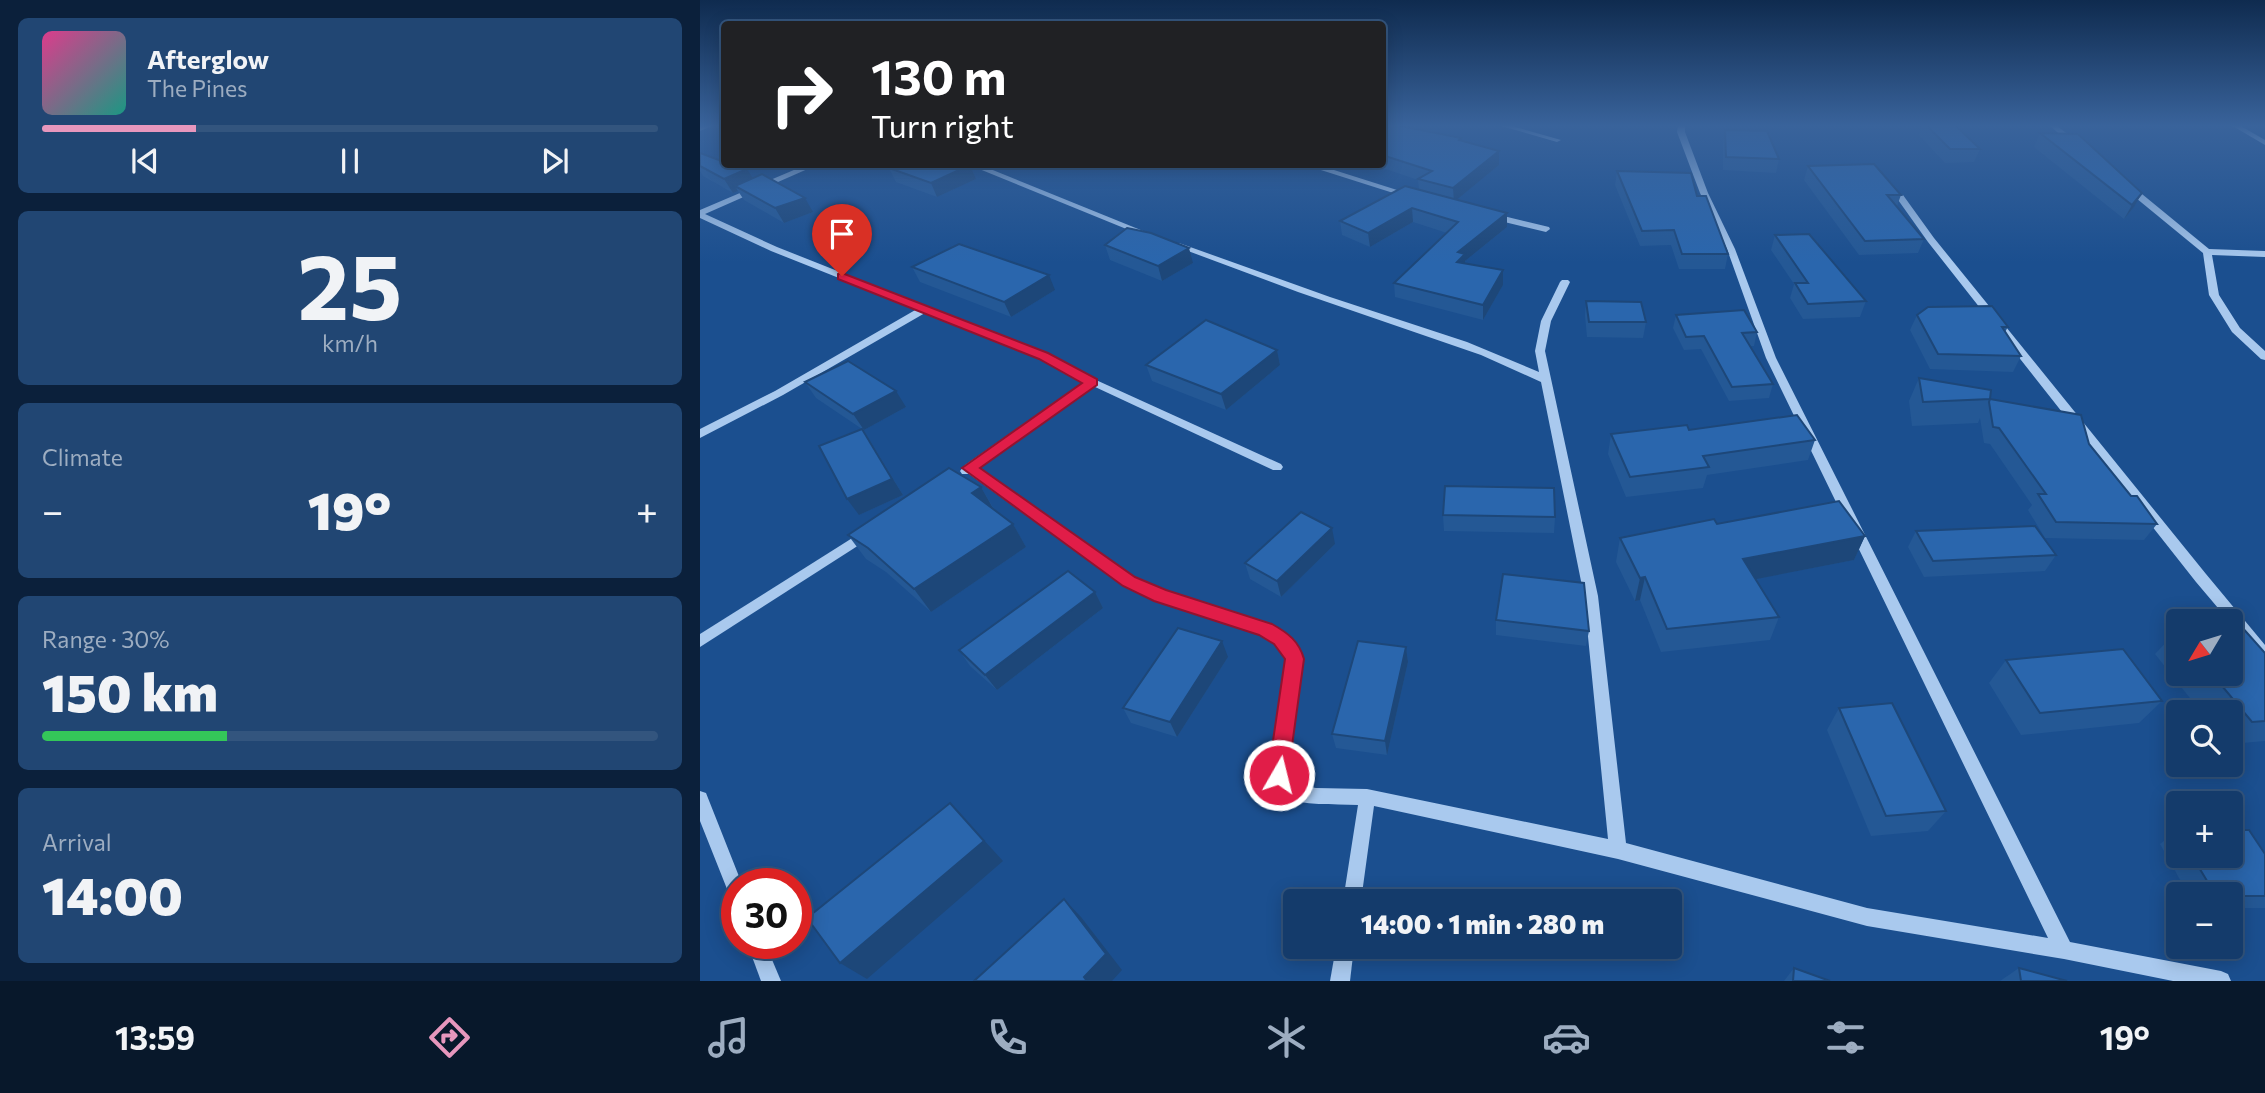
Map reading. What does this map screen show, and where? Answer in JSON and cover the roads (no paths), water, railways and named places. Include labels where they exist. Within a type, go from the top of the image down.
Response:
[{"type":"street","points":[[700,214],[800,171]]},
{"type":"street","points":[[987,171],[1156,238]]},
{"type":"street","points":[[1328,171],[1427,200]]},
{"type":"street","points":[[1696,171],[1731,249],[1771,358],[2064,950]]},
{"type":"street","points":[[2124,184],[2207,253],[2265,254]]},
{"type":"street","points":[[1900,197],[1946,260],[2265,655]]},
{"type":"street","points":[[1475,212],[1546,229]]},
{"type":"street","points":[[700,214],[775,249],[1044,356],[1092,382],[1277,467]]},
{"type":"street","points":[[1169,242],[1298,290],[1451,341],[1521,367],[1546,380]]},
{"type":"street","points":[[2207,253],[2214,295],[2236,330],[2265,357]]},
{"type":"street","points":[[1565,282],[1546,321],[1540,351],[1591,596],[1618,850]]},
{"type":"street","points":[[700,434],[779,393],[923,310]]},
{"type":"street","points":[[1092,382],[964,472],[1129,582],[1161,596],[1266,629],[1281,638],[1292,650],[1295,659],[1279,775],[1287,791],[1316,796],[1367,797],[1618,850],[1867,917],[2064,950],[2221,981]]},
{"type":"street","points":[[700,641],[876,528]]},
{"type":"street","points":[[1354,889],[1367,797]]},
{"type":"street","points":[[700,799],[727,868]]},
{"type":"street","points":[[762,959],[771,981]]},
{"type":"street","points":[[1340,981],[1343,959]]}]
